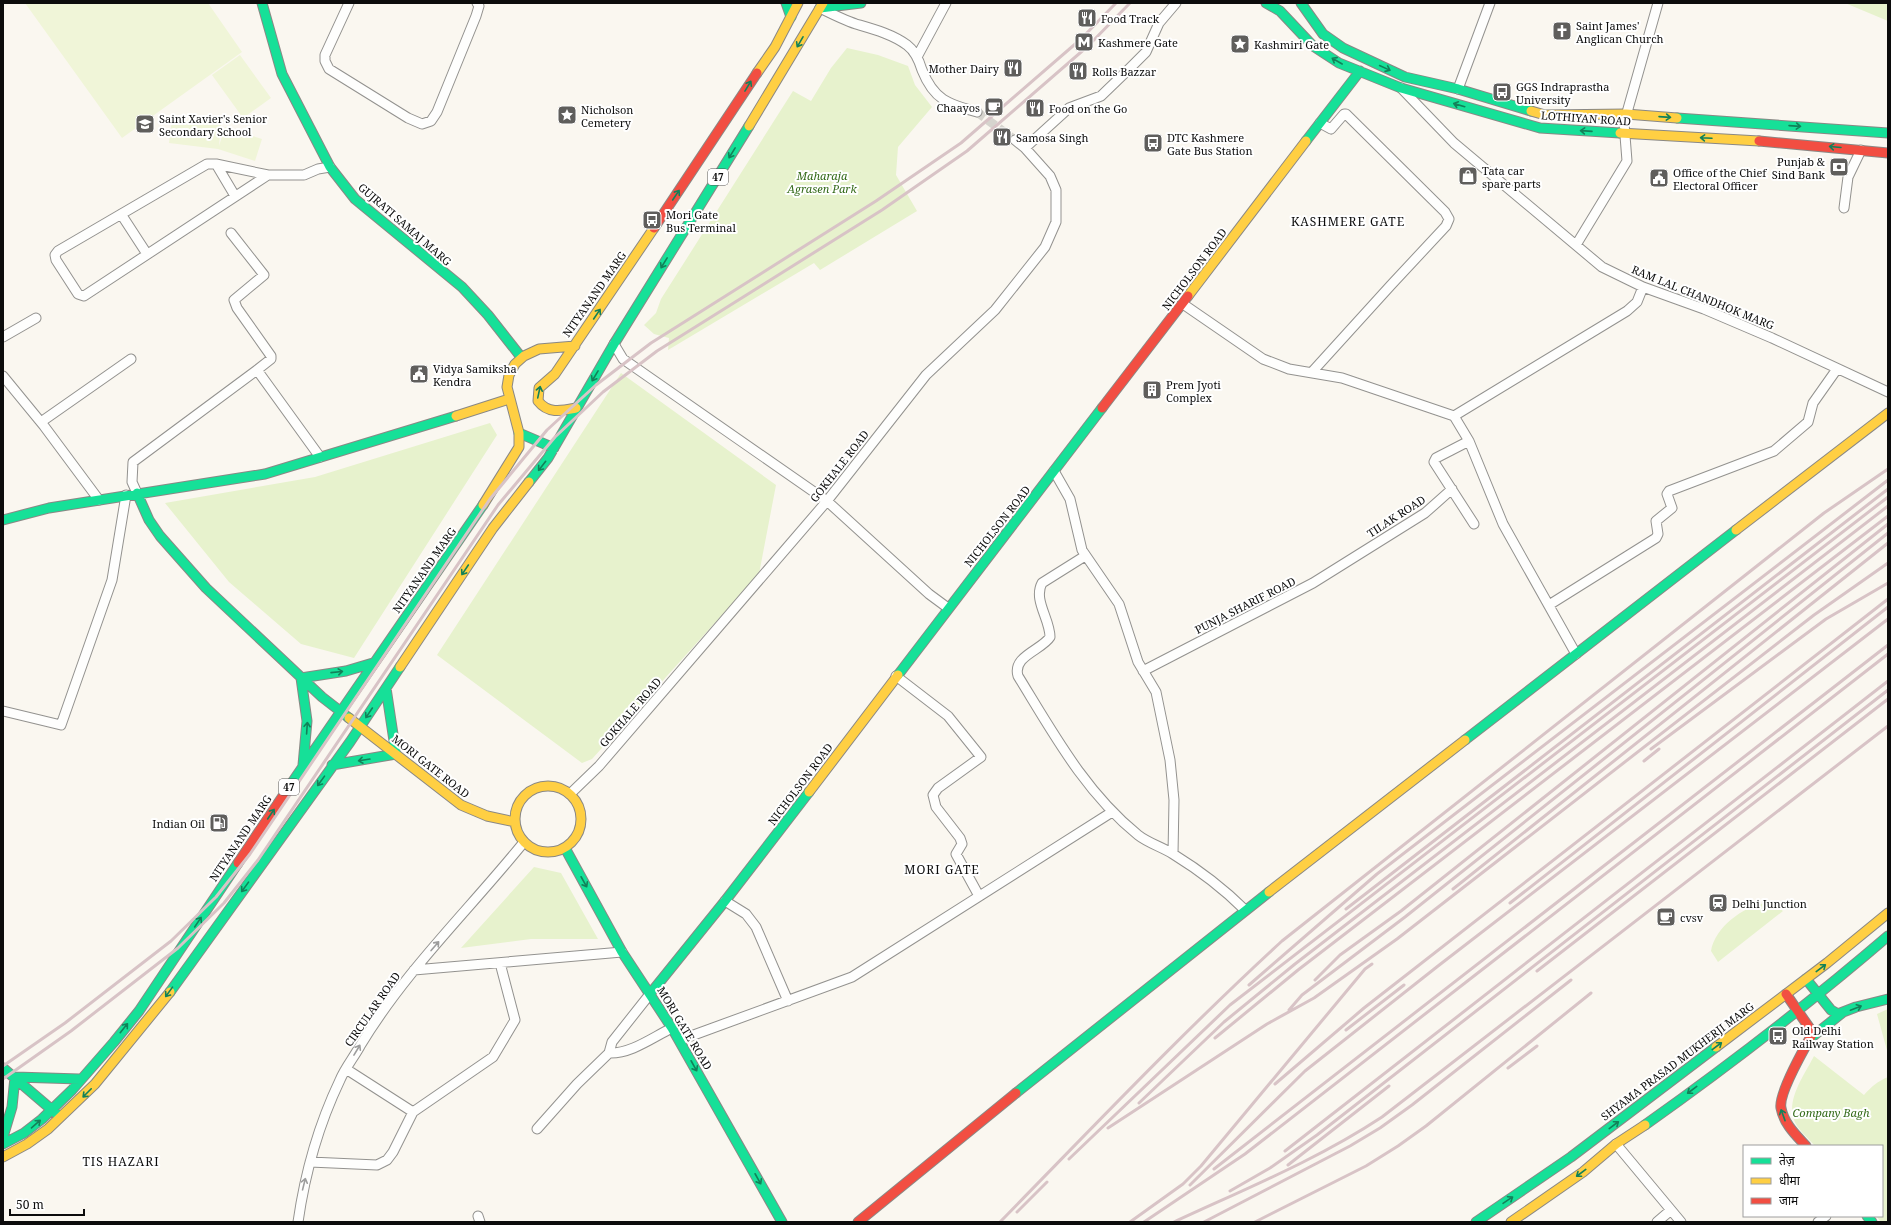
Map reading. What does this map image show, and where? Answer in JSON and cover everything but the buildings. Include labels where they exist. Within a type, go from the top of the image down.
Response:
[{"type":"main road","name":"GUJRATI SAMAJ MARG","points":[[262,3],[282,74],[330,167],[354,199],[462,287],[488,315],[521,357]]},
{"type":"main road","points":[[786,3],[791,17]]},
{"type":"main road","name":"NITYANAND MARG","points":[[3,1157],[34,1139],[61,1117],[95,1084],[156,1011],[360,726],[386,688],[485,522],[519,447],[519,433],[507,387],[509,375],[515,364],[521,357],[539,349],[575,346],[775,47],[798,3]]},
{"type":"main road","points":[[822,6],[861,3]]},
{"type":"main road","name":"LOTHIYAN ROAD","points":[[1266,3],[1280,11],[1313,46],[1339,63],[1400,88],[1540,128],[1734,139],[1888,153]]},
{"type":"main road","name":"LOTHIYAN ROAD","points":[[1301,3],[1323,34],[1343,48],[1405,77],[1458,89],[1545,115],[1626,114],[1888,132]]},
{"type":"main road","name":"NITYANAND MARG","points":[[3,1144],[26,1132],[52,1109],[139,1011],[373,663],[485,522],[554,448],[614,344],[781,75],[822,6]]},
{"type":"main road","name":"NICHOLSON ROAD","points":[[650,994],[725,901],[1360,72]]},
{"type":"main road","points":[[575,346],[555,374],[541,384],[537,396],[541,405],[551,411],[576,408]]},
{"type":"main road","points":[[3,520],[49,508],[265,474],[509,399]]},
{"type":"main road","points":[[858,1222],[1022,1087],[1245,910],[1888,414]]},
{"type":"main road","points":[[519,433],[554,448]]},
{"type":"main road","name":"MORI GATE ROAD","points":[[137,493],[149,520],[160,536],[201,582],[301,678],[340,711],[461,805],[472,812],[515,822]]},
{"type":"main road","points":[[302,767],[308,724],[307,703],[301,678],[346,671],[373,663]]},
{"type":"main road","points":[[332,765],[396,754],[386,688]]},
{"type":"main road","points":[[552,786],[570,794],[578,803],[582,822],[578,834],[565,848],[555,852],[544,853],[533,849],[524,842],[518,833],[515,822],[519,803],[533,790],[552,786]]},
{"type":"main road","name":"MORI GATE ROAD","points":[[565,848],[622,952],[680,1040],[782,1222]]},
{"type":"main road","name":"SHYAMA PRASAD MUKHERJI MARG","points":[[1476,1222],[1571,1157],[1806,979],[1888,913]]},
{"type":"main road","points":[[190,934],[204,944]]},
{"type":"main road","points":[[1511,1222],[1583,1172],[1616,1144],[1646,1124],[1798,1009],[1852,967],[1888,936]]},
{"type":"main road","points":[[178,953],[191,962]]},
{"type":"main road","points":[[1806,979],[1832,1011],[1838,1014],[1842,1013]]},
{"type":"main road","points":[[1786,994],[1812,1029],[1812,1037]]},
{"type":"main road","points":[[1805,1145],[1787,1125],[1780,1107],[1792,1071],[1812,1037],[1842,1013],[1856,1007],[1888,999]]},
{"type":"main road","points":[[3,1068],[61,1117]]},
{"type":"main road","points":[[15,1077],[80,1079]]},
{"type":"main road","points":[[3,1137],[9,1123],[13,1105],[15,1077]]},
{"type":"street","points":[[349,3],[326,55],[325,61],[329,69],[408,118],[422,124],[431,121],[437,112],[476,16],[479,6],[477,3]]},
{"type":"street","points":[[917,57],[946,3]]},
{"type":"street","points":[[1025,148],[1069,108],[1101,96],[1146,52],[1159,23],[1176,3]]},
{"type":"street","points":[[1458,89],[1490,3]]},
{"type":"street","points":[[1576,246],[1627,161],[1624,127],[1626,114],[1658,3]]},
{"type":"street","points":[[822,6],[838,17],[902,41],[912,49],[917,57],[925,77],[935,94],[953,105],[977,112]]},
{"type":"street","name":"RAM LAL CHANDHOK MARG","points":[[1400,88],[1454,143],[1576,246],[1602,266],[1643,287],[1710,312],[1772,338],[1888,392]]},
{"type":"street","points":[[1312,372],[1391,284],[1446,226],[1449,219],[1445,212],[1346,114],[1332,128],[1320,123]]},
{"type":"street","name":"GOKHALE ROAD","points":[[570,794],[599,766],[827,501],[926,375],[996,310],[1045,247],[1056,222],[1056,190],[1050,176],[1025,148],[1014,140]]},
{"type":"street","points":[[1844,208],[1848,177],[1861,150]]},
{"type":"street","points":[[268,174],[84,296],[80,296],[56,260],[55,255],[58,251],[207,164],[216,164],[268,174],[304,175],[318,169],[330,167]]},
{"type":"street","points":[[216,164],[235,196]]},
{"type":"street","points":[[121,214],[147,254]]},
{"type":"street","points":[[137,493],[132,482],[133,462],[271,359],[271,356],[237,308],[234,300],[264,275],[231,233]]},
{"type":"street","points":[[1454,416],[1627,311],[1637,302],[1643,287]]},
{"type":"street","points":[[1183,304],[1262,359],[1289,369],[1312,372],[1361,384],[1454,416],[1469,441],[1503,524],[1576,654]]},
{"type":"street","points":[[3,337],[36,318]]},
{"type":"street","points":[[614,344],[623,359],[827,501],[929,594],[948,608]]},
{"type":"street","points":[[41,422],[131,359]]},
{"type":"street","points":[[1549,604],[1656,538],[1658,534],[1656,522],[1672,508],[1668,494],[1669,491],[1774,451],[1808,422],[1813,403],[1836,369]]},
{"type":"street","points":[[257,370],[320,458]]},
{"type":"street","points":[[3,376],[41,422],[99,500]]},
{"type":"street","points":[[1469,441],[1435,460],[1434,464],[1474,524]]},
{"type":"street","points":[[1054,471],[1070,499],[1078,536],[1085,556],[1093,565],[1119,604],[1138,662],[1156,692],[1170,760],[1174,800],[1173,854]]},
{"type":"street","name":"TILAK ROAD","points":[[1355,556],[1425,513],[1452,489]]},
{"type":"street","points":[[3,711],[61,725],[112,580],[126,495]]},
{"type":"street","points":[[1085,556],[1042,583],[1039,590],[1040,597],[1050,637],[1022,659],[1016,671],[1061,747],[1088,786],[1112,812],[1139,837],[1173,854],[1225,890],[1245,910]]},
{"type":"street","name":"PUNJA SHARIF ROAD","points":[[1143,671],[1313,583],[1355,556]]},
{"type":"street","points":[[896,676],[948,716],[981,757],[938,788],[933,795],[936,807],[960,838],[962,844],[956,854],[980,896]]},
{"type":"street","points":[[680,1040],[852,977],[1112,812]]},
{"type":"street","name":"CIRCULAR ROAD","points":[[298,1222],[303,1186],[310,1162],[319,1133],[340,1079],[373,1025],[414,970],[493,881],[524,842]]},
{"type":"street","points":[[725,901],[746,914],[756,927],[788,1001]]},
{"type":"street","points":[[414,970],[622,952]]},
{"type":"street","points":[[310,1162],[377,1165],[382,1163],[393,1152],[413,1112],[494,1057],[515,1020],[500,963]]},
{"type":"street","points":[[536,1129],[577,1084],[609,1053],[612,1042],[650,994]]},
{"type":"street","points":[[609,1053],[618,1053],[632,1048],[672,1028]]},
{"type":"street","points":[[346,1069],[413,1112]]},
{"type":"street","points":[[1616,1144],[1681,1222]]},
{"type":"street","points":[[1657,1222],[1671,1210]]},
{"type":"green space","points":[[25,3],[208,3],[242,52],[122,138]]},
{"type":"green space","points":[[1845,3],[1888,3],[1888,21]]},
{"type":"green space","name":"Maharaja Agrasen Park","points":[[847,48],[878,55],[908,66],[915,85],[932,107],[898,147],[896,175],[917,211],[820,270],[814,263],[668,350],[669,338],[654,334],[644,325],[656,313],[661,299],[793,91],[811,101],[831,68]]},
{"type":"green space","points":[[240,55],[271,98],[243,118],[212,75]]},
{"type":"green space","points":[[172,119],[221,124],[219,146],[225,127],[262,139],[255,161],[218,149],[169,143]]},
{"type":"green space","points":[[621,373],[776,485],[759,574],[592,759],[582,763],[437,655]]},
{"type":"green space","points":[[490,423],[497,435],[354,658],[301,644],[229,582],[165,503],[315,477]]},
{"type":"green space","points":[[534,867],[561,873],[598,939],[531,939],[461,948]]},
{"type":"green space","points":[[1765,903],[1783,911],[1718,962],[1711,951],[1718,934],[1724,926],[1739,914],[1757,905]]},
{"type":"green space","points":[[1888,1009],[1888,1054],[1877,1014]]},
{"type":"green space","name":"Company Bagh","points":[[1814,1056],[1864,1095],[1875,1084],[1888,1077],[1888,1222],[1881,1222],[1877,1217],[1883,1217],[1883,1145],[1814,1145],[1800,1130],[1794,1120],[1792,1112],[1794,1095]]},
{"type":"tunnel","points":[[977,112],[1015,140]]},
{"type":"railway","points":[[3,1066],[65,1023],[171,941],[216,897],[250,854],[490,499],[547,430],[596,385],[651,343],[876,201],[961,143],[1081,39],[1116,3]]},
{"type":"railway","points":[[3,1079],[71,1031],[178,948],[224,903],[258,860],[498,505],[555,437],[603,392],[657,351],[882,210],[967,151],[1088,46],[1130,3]]},
{"type":"railway","points":[[1000,1222],[1174,1044],[1282,941],[1824,513],[1888,469]]},
{"type":"railway","points":[[1249,985],[1377,874],[1888,480]]},
{"type":"railway","points":[[1346,909],[1888,489]]},
{"type":"railway","points":[[1069,1159],[1230,1005],[1888,497]]},
{"type":"railway","points":[[1139,1103],[1224,1022],[1295,964],[1888,506]]},
{"type":"railway","points":[[1215,1038],[1298,970],[1888,516]]},
{"type":"railway","points":[[1315,980],[1340,955],[1401,911],[1888,524]]},
{"type":"railway","points":[[1289,1010],[1302,995],[1405,917],[1888,533]]},
{"type":"railway","points":[[1453,889],[1888,543]]},
{"type":"railway","points":[[1108,1128],[1267,1024],[1314,998],[1397,939],[1814,615],[1888,563]]},
{"type":"railway","points":[[1651,749],[1826,619],[1888,583]]},
{"type":"railway","points":[[1275,1084],[1364,1008],[1888,599]]},
{"type":"railway","points":[[1510,903],[1888,607]]},
{"type":"railway","points":[[1190,1185],[1305,1071],[1438,966],[1888,619]]},
{"type":"railway","points":[[1214,1169],[1888,645]]},
{"type":"railway","points":[[1144,1222],[1245,1154],[1888,654]]},
{"type":"railway","points":[[1285,1151],[1888,681]]},
{"type":"railway","points":[[1230,1191],[1270,1168],[1317,1135],[1888,690]]},
{"type":"railway","points":[[1537,971],[1888,699]]},
{"type":"railway","points":[[1174,1222],[1254,1186],[1332,1147],[1382,1117],[1888,726]]},
{"type":"railway","points":[[1644,761],[1659,749]]},
{"type":"railway","points":[[1130,1222],[1183,1184],[1201,1166],[1365,969],[1372,964]]},
{"type":"railway","points":[[1204,1222],[1350,1146],[1380,1128],[1412,1105],[1571,980]]},
{"type":"railway","points":[[1346,1030],[1404,985]]},
{"type":"railway","points":[[1255,1222],[1366,1166],[1398,1146],[1426,1126],[1591,993]]},
{"type":"railway","points":[[1508,1068],[1537,1046]]},
{"type":"railway","points":[[1288,1165],[1389,1086]]},
{"type":"railway","points":[[1017,1212],[1047,1182]]},
{"type":"traffic: fast","points":[[262,3],[282,74],[330,167],[355,199],[462,287],[488,315],[521,357]]},
{"type":"traffic: fast","points":[[786,3],[791,17]]},
{"type":"traffic: fast","points":[[820,8],[861,3]]},
{"type":"traffic: fast","points":[[1266,3],[1280,11],[1313,46],[1339,63],[1401,88],[1540,128],[1620,133]]},
{"type":"traffic: fast","points":[[1301,3],[1323,34],[1343,48],[1405,77],[1458,89],[1531,111]]},
{"type":"traffic: fast","points":[[1306,141],[1360,71]]},
{"type":"traffic: fast","points":[[1677,118],[1888,133]]},
{"type":"traffic: fast","points":[[529,482],[548,458],[614,344],[749,126]]},
{"type":"traffic: fast","points":[[898,675],[1102,408]]},
{"type":"traffic: fast","points":[[3,520],[49,508],[265,474],[456,416]]},
{"type":"traffic: fast","points":[[519,433],[554,448]]},
{"type":"traffic: fast","points":[[137,493],[149,520],[160,536],[206,588],[322,697],[349,718]]},
{"type":"traffic: fast","points":[[291,784],[483,505]]},
{"type":"traffic: fast","points":[[1465,740],[1736,530]]},
{"type":"traffic: fast","points":[[303,765],[307,721],[301,678],[346,671],[373,663]]},
{"type":"traffic: fast","points":[[170,992],[350,742],[400,667]]},
{"type":"traffic: fast","points":[[386,688],[396,754]]},
{"type":"traffic: fast","points":[[332,765],[396,754]]},
{"type":"traffic: fast","points":[[650,994],[725,901],[809,792]]},
{"type":"traffic: fast","points":[[565,848],[622,952],[672,1028],[782,1222]]},
{"type":"traffic: fast","points":[[3,1144],[24,1133],[42,1119],[72,1090],[114,1042],[139,1011],[238,863]]},
{"type":"traffic: fast","points":[[1016,1093],[1269,892]]},
{"type":"traffic: fast","points":[[1645,1125],[1768,1034],[1829,986],[1888,936]]},
{"type":"traffic: fast","points":[[1806,979],[1831,1010],[1838,1014],[1856,1007],[1888,999]]},
{"type":"traffic: fast","points":[[1812,1037],[1842,1013]]},
{"type":"traffic: fast","points":[[1476,1222],[1571,1157],[1716,1047]]},
{"type":"traffic: fast","points":[[3,1068],[58,1115]]},
{"type":"traffic: fast","points":[[3,1137],[12,1107],[15,1077],[80,1079]]},
{"type":"traffic: fast","points":[[1868,1217],[1872,1222]]},
{"type":"traffic: slow","points":[[757,73],[775,47],[798,3]]},
{"type":"traffic: slow","points":[[749,126],[823,3]]},
{"type":"traffic: slow","points":[[1531,111],[1545,115],[1626,114],[1677,118]]},
{"type":"traffic: slow","points":[[1620,133],[1759,141]]},
{"type":"traffic: slow","points":[[1188,296],[1306,141]]},
{"type":"traffic: slow","points":[[576,408],[560,411],[546,408],[538,401],[539,388],[555,374],[654,228]]},
{"type":"traffic: slow","points":[[483,505],[519,447],[519,433],[507,387],[509,375],[515,364],[524,356],[539,349],[575,346]]},
{"type":"traffic: slow","points":[[456,416],[509,399]]},
{"type":"traffic: slow","points":[[1736,530],[1888,413]]},
{"type":"traffic: slow","points":[[400,667],[493,528],[529,482]]},
{"type":"traffic: slow","points":[[809,792],[898,675]]},
{"type":"traffic: slow","points":[[349,718],[461,805],[487,816],[515,822]]},
{"type":"traffic: slow","points":[[1269,892],[1465,740]]},
{"type":"traffic: slow","points":[[541,786],[555,786],[567,791],[576,800],[581,812],[581,819],[579,832],[572,843],[555,852],[541,852],[529,847],[520,838],[515,826],[515,812],[520,800],[529,791],[541,786]]},
{"type":"traffic: slow","points":[[1716,1047],[1827,963],[1888,913]]},
{"type":"traffic: slow","points":[[3,1157],[27,1144],[48,1129],[95,1084],[170,992]]},
{"type":"traffic: slow","points":[[1511,1222],[1583,1172],[1616,1144],[1645,1125]]},
{"type":"traffic: jam","points":[[654,228],[757,73]]},
{"type":"traffic: jam","points":[[1759,141],[1888,153]]},
{"type":"traffic: jam","points":[[1102,408],[1188,296]]},
{"type":"traffic: jam","points":[[238,863],[291,784]]},
{"type":"traffic: jam","points":[[1786,994],[1813,1033],[1793,1070],[1781,1101],[1781,1108],[1785,1119],[1791,1129],[1805,1145]]},
{"type":"traffic: jam","points":[[858,1222],[1016,1093]]},
{"type":"place","name":"Food Track","points":[[1087,18]]},
{"type":"place","name":"Saint James' Anglican Church","points":[[1562,31]]},
{"type":"place","name":"Kashmere Gate","points":[[1084,42]]},
{"type":"place","name":"Kashmiri Gate","points":[[1240,44]]},
{"type":"place","name":"Mother Dairy","points":[[1013,68]]},
{"type":"place","name":"Rolls Bazzar","points":[[1078,71]]},
{"type":"place","name":"GGS Indraprastha University","points":[[1502,92]]},
{"type":"place","name":"Chaayos","points":[[994,107]]},
{"type":"place","name":"Food on the Go","points":[[1035,108]]},
{"type":"place","name":"Nicholson Cemetery","points":[[567,115]]},
{"type":"place","name":"Saint Xavier's Senior Secondary School","points":[[145,124]]},
{"type":"place","name":"Samosa Singh","points":[[1002,137]]},
{"type":"place","name":"DTC Kashmere Gate Bus Station","points":[[1153,143]]},
{"type":"place","name":"Punjab & Sind Bank","points":[[1839,167]]},
{"type":"place","name":"Tata car spare parts","points":[[1468,176]]},
{"type":"place","name":"Office of the Chief Electoral Officer","points":[[1659,178]]},
{"type":"place","name":"Mori Gate Bus Terminal","points":[[652,220]]},
{"type":"place","name":"Vidya Samiksha Kendra","points":[[419,374]]},
{"type":"place","name":"Prem Jyoti Complex","points":[[1152,390]]},
{"type":"place","name":"Indian Oil","points":[[219,823]]},
{"type":"place","name":"Delhi Junction","points":[[1718,903]]},
{"type":"place","name":"cvsv","points":[[1666,917]]},
{"type":"place","name":"Old Delhi Railway Station","points":[[1778,1036]]},
{"type":"district","name":"KASHMERE GATE","points":[[1348,221]]},
{"type":"district","name":"MORI GATE","points":[[942,869]]},
{"type":"district","name":"TIS HAZARI","points":[[121,1161]]}]
